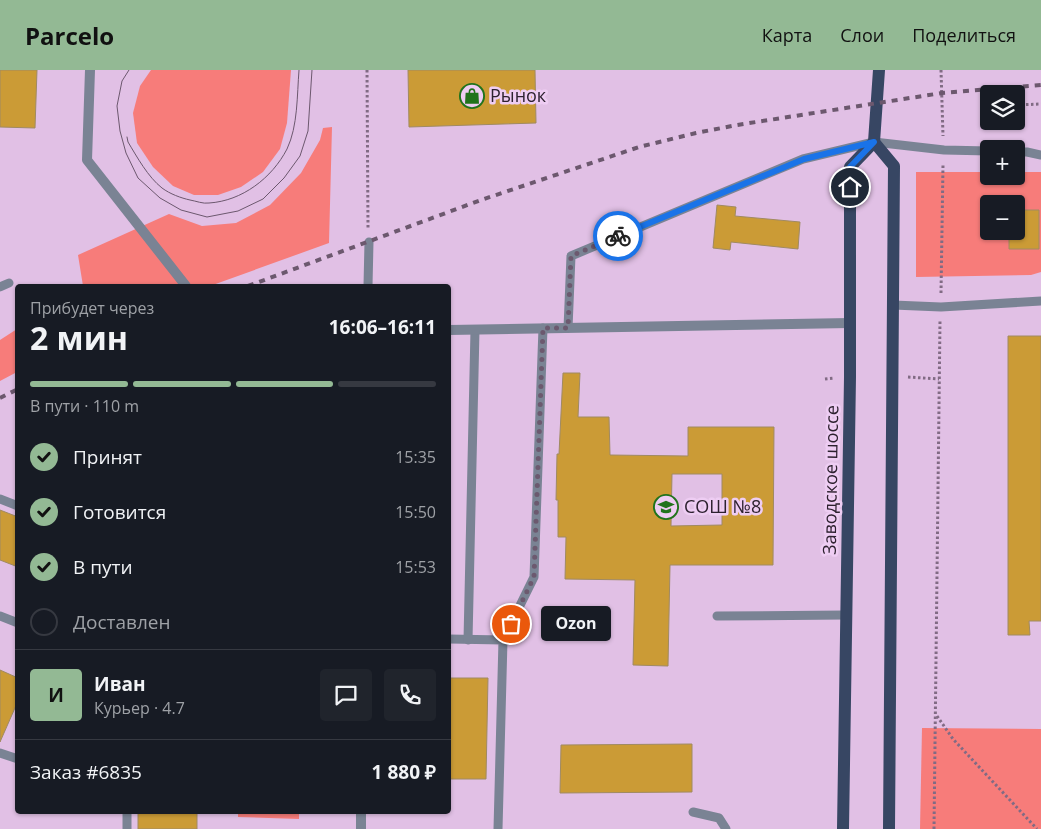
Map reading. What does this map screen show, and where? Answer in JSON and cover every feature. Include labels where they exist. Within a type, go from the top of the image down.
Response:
[{"type":"main road","points":[[879,70],[874,142],[894,166],[889,829]]},
{"type":"main road","name":"Заводское шоссе","points":[[843,829],[850,377],[850,167],[874,142]]},
{"type":"street","points":[[90,70],[87,160],[184,284]]},
{"type":"street","points":[[451,330],[850,323]]},
{"type":"street","points":[[361,814],[361,829]]},
{"type":"lane","points":[[568,328],[571,256],[804,159],[874,142],[944,150],[980,151]]},
{"type":"lane","points":[[1025,152],[1041,155]]},
{"type":"lane","points":[[368,242],[368,284]]},
{"type":"lane","points":[[893,305],[941,307],[1041,301]]},
{"type":"lane","points":[[498,829],[503,640],[534,577],[543,328]]},
{"type":"lane","points":[[468,640],[475,330]]},
{"type":"lane","points":[[0,499],[15,505]]},
{"type":"lane","points":[[717,616],[846,615]]},
{"type":"lane","points":[[0,616],[15,622]]},
{"type":"lane","points":[[451,639],[503,640]]},
{"type":"lane","points":[[0,753],[15,758]]},
{"type":"lane","points":[[693,812],[719,818],[726,829]]},
{"type":"lane","points":[[127,814],[127,829]]},
{"type":"path","points":[[367,70],[368,242]]},
{"type":"path","points":[[934,829],[944,150],[941,70]]},
{"type":"path","points":[[1025,105],[1041,104]]},
{"type":"path","points":[[936,715],[953,739],[1037,829]]},
{"type":"shaded area","points":[[151,70],[291,70],[287,123],[280,149],[263,172],[241,187],[218,195],[194,195],[173,186],[153,167],[137,143],[133,113],[140,86]]},
{"type":"shaded area","points":[[332,127],[329,243],[216,284],[83,284],[78,255],[169,214],[202,226],[236,223],[270,205],[301,173],[320,140],[323,128]]},
{"type":"shaded area","points":[[916,172],[980,172],[980,185],[1025,185],[1025,172],[1041,172],[1041,272],[1031,275],[916,277]]},
{"type":"shaded area","points":[[15,330],[15,373],[0,381],[0,340]]},
{"type":"shaded area","points":[[922,728],[1041,729],[1041,829],[920,829]]},
{"type":"shaded area","points":[[238,814],[299,814],[299,819],[238,817]]},
{"type":"building","points":[[0,70],[37,70],[35,128],[0,127]]},
{"type":"building","name":"Рынок","points":[[408,70],[535,70],[536,123],[409,127]]},
{"type":"building","points":[[717,205],[736,207],[735,216],[800,222],[798,249],[731,242],[730,250],[713,248]]},
{"type":"building","points":[[1025,210],[1039,210],[1039,249],[1009,249],[1009,240],[1025,240]]},
{"type":"building","points":[[1008,336],[1041,336],[1041,621],[1029,621],[1030,635],[1008,635]]},
{"type":"building","points":[[563,373],[580,373],[578,417],[609,417],[610,455],[688,456],[688,427],[774,427],[773,565],[670,565],[668,666],[633,665],[635,580],[565,579],[566,537],[558,537],[558,500],[556,500],[557,454],[559,454]],"holes":[[[672,474],[722,474],[722,525],[671,526]]]},
{"type":"building","points":[[0,510],[15,516],[15,566],[0,560]]},
{"type":"building","points":[[0,670],[15,677],[15,708],[0,742]]},
{"type":"building","points":[[451,678],[488,678],[486,779],[451,779]]},
{"type":"building","points":[[692,744],[692,792],[560,793],[561,745]]},
{"type":"building","points":[[138,814],[197,814],[197,829],[138,829]]},
{"type":"tram line","points":[[129,70],[122,81],[117,106],[120,131],[126,153],[138,178],[160,198],[181,210],[207,217],[238,211],[263,199],[284,178],[300,156],[308,131],[312,70]]},
{"type":"tram line","points":[[127,137],[128,142],[147,173],[168,192],[204,203],[233,198],[255,186],[264,178],[281,160],[287,149],[295,120],[299,70]]},
{"type":"railway","points":[[253,284],[481,200],[639,147],[737,125],[942,93],[1041,85]]},
{"type":"railway","points":[[0,398],[15,390]]},
{"type":"way so far","points":[[511,624],[534,577],[543,328],[568,328],[571,256],[618,236]]},
{"type":"place","name":"Рынок","points":[[472,96]]},
{"type":"place","name":"СОШ №8","points":[[666,507]]},
{"type":"place","name":"Ozon","points":[[511,624]]},
{"type":"route","points":[[618,236],[804,159],[874,142],[850,167],[850,187]]}]
